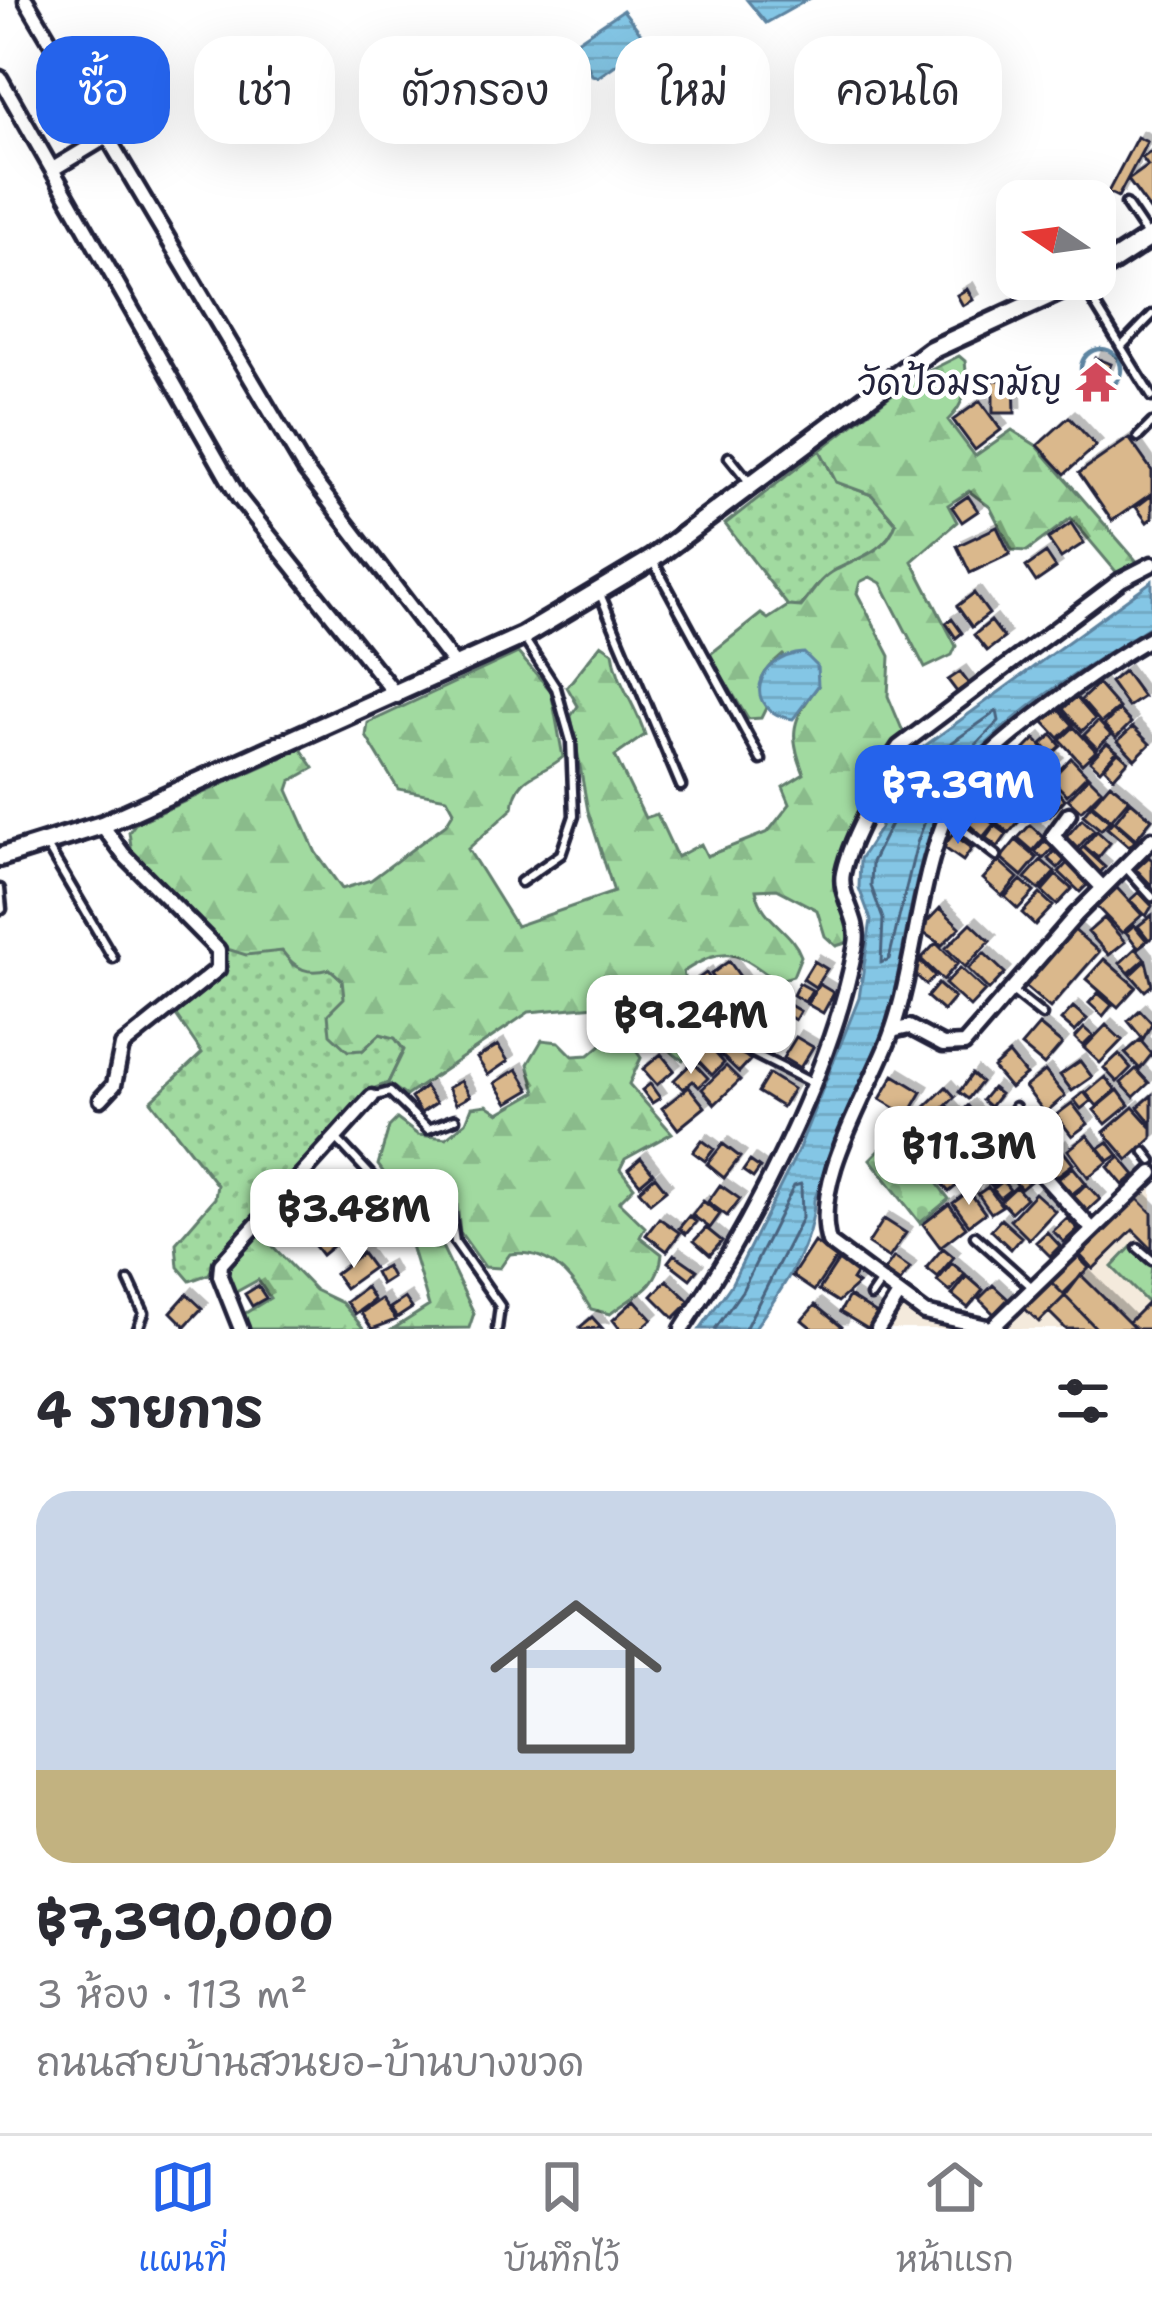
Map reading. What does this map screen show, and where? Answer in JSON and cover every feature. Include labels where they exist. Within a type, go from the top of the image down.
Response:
[{"type":"main road","points":[[1116,259],[1151,237]]},
{"type":"main road","points":[[0,857],[102,825],[523,637],[652,560],[931,350],[1039,300]]},
{"type":"street","points":[[26,0],[47,36]]},
{"type":"street","points":[[0,78],[239,498],[397,696]]},
{"type":"street","points":[[53,169],[94,144]]},
{"type":"street","points":[[110,144],[304,468],[458,669]]},
{"type":"street","points":[[682,1329],[757,1203],[830,1037],[856,943],[857,924],[842,876],[898,747],[1121,580],[1152,564]]},
{"type":"street","points":[[1152,638],[1079,686],[977,770],[958,792],[908,955],[892,1031],[831,1178],[823,1220],[830,1242],[925,1313],[994,1328],[1152,1173]]},
{"type":"street","points":[[1069,814],[1053,836],[1102,888]]},
{"type":"street","points":[[101,1099],[114,1085],[122,1046],[218,969],[221,961],[218,950],[123,854],[102,825]]},
{"type":"street","points":[[892,1031],[922,1029],[956,1048],[1152,839]]},
{"type":"street","points":[[241,1329],[220,1276],[221,1264],[373,1097]]},
{"type":"street","points":[[989,1117],[1091,1228]]},
{"type":"street","points":[[878,1329],[899,1295]]},
{"type":"lane","points":[[1126,204],[1151,237]]},
{"type":"lane","points":[[1098,300],[1152,397]]},
{"type":"lane","points":[[1121,347],[1152,315]]},
{"type":"lane","points":[[1138,437],[1152,423]]},
{"type":"lane","points":[[729,457],[752,486]]},
{"type":"lane","points":[[652,560],[760,760]]},
{"type":"lane","points":[[600,594],[682,786]]},
{"type":"lane","points":[[521,882],[561,854],[574,816],[572,741],[556,688],[523,637]]},
{"type":"lane","points":[[949,819],[997,856]]},
{"type":"lane","points":[[47,846],[113,958]]},
{"type":"lane","points":[[1125,866],[1152,897]]},
{"type":"lane","points":[[0,889],[2,909]]},
{"type":"lane","points":[[1012,992],[1042,1015]]},
{"type":"lane","points":[[720,1025],[745,1049],[810,1082]]},
{"type":"lane","points":[[373,1097],[390,1092],[428,1129],[455,1119]]},
{"type":"lane","points":[[1001,1130],[1015,1108]]},
{"type":"lane","points":[[336,1138],[376,1181],[448,1197],[455,1242],[500,1306],[497,1329]]},
{"type":"lane","points":[[1145,1152],[1152,1160]]},
{"type":"lane","points":[[975,1236],[1033,1287]]},
{"type":"lane","points":[[1138,1247],[1152,1261]]},
{"type":"lane","points":[[871,1297],[882,1280]]},
{"type":"lane","points":[[129,1281],[144,1313],[138,1329]]},
{"type":"shaded area","points":[[1148,1180],[1152,1185],[1152,1329],[1005,1329],[1011,1313]]},
{"type":"shaded area","points":[[903,1306],[921,1320],[949,1329],[883,1329]]},
{"type":"green space","points":[[959,356],[965,361],[966,386],[959,407],[948,420],[975,456],[1012,430],[1037,446],[1140,565],[1118,574],[1071,518],[1027,551],[1012,550],[990,507],[969,491],[948,505],[957,522],[912,561],[956,646],[952,655],[925,668],[881,583],[870,577],[860,582],[857,593],[890,656],[888,696],[904,734],[877,777],[843,857],[849,942],[836,946],[825,936],[817,910],[777,889],[756,890],[764,910],[801,956],[793,976],[776,981],[731,955],[710,958],[683,972],[698,1043],[683,1060],[667,1047],[644,994],[633,993],[607,1005],[529,1012],[406,1096],[388,1083],[404,1050],[395,1038],[380,1034],[363,1050],[348,1051],[330,1034],[328,1014],[344,998],[342,980],[330,969],[303,969],[282,951],[246,955],[224,948],[132,853],[129,832],[135,824],[301,749],[314,768],[291,781],[288,790],[316,853],[342,889],[371,880],[446,824],[454,811],[447,798],[398,789],[366,736],[368,723],[518,653],[551,691],[563,757],[525,781],[513,808],[468,849],[516,926],[614,892],[588,811],[571,716],[578,706],[567,687],[601,644],[613,652],[618,675],[645,735],[615,756],[645,818],[657,814],[677,857],[701,844],[707,856],[768,832],[790,804],[783,787],[804,774],[795,727],[818,686],[783,655],[762,678],[766,708],[761,718],[748,719],[709,655],[761,614],[768,619],[788,606],[801,607],[831,573],[871,552],[892,533],[896,523],[872,495],[836,482],[820,450],[909,381]]},
{"type":"green space","points":[[820,450],[836,482],[872,495],[896,523],[878,547],[830,573],[800,607],[788,606],[725,524]]},
{"type":"green space","points":[[224,948],[283,951],[293,965],[330,969],[343,980],[363,1050],[380,1034],[395,1038],[404,1050],[388,1083],[370,1090],[217,1258],[209,1274],[190,1281],[178,1267],[176,1243],[215,1198],[217,1185],[151,1101],[202,1053],[174,1012],[223,971]]},
{"type":"green space","points":[[609,1038],[634,1048],[641,1058],[629,1084],[672,1133],[625,1159],[620,1169],[634,1187],[619,1202],[645,1227],[640,1237],[662,1254],[651,1283],[610,1314],[591,1309],[559,1268],[537,1256],[510,1254],[500,1268],[485,1267],[460,1232],[456,1194],[389,1180],[378,1165],[389,1127],[397,1119],[418,1135],[446,1138],[466,1122],[472,1107],[487,1105],[499,1113],[536,1092],[528,1064],[542,1040],[559,1042],[573,1056],[589,1055]]},
{"type":"green space","points":[[898,1131],[949,1199],[920,1223],[870,1159]]},
{"type":"green space","points":[[258,1231],[315,1290],[342,1303],[364,1329],[247,1329],[244,1314],[270,1298],[258,1280],[236,1292],[225,1275],[227,1263]]},
{"type":"green space","points":[[418,1233],[436,1234],[474,1313],[469,1328],[393,1329],[429,1306],[410,1242]]},
{"type":"green space","points":[[1132,1246],[1152,1265],[1148,1303],[1112,1267]]},
{"type":"water","points":[[747,0],[807,0],[766,23]]},
{"type":"water","points":[[623,10],[643,36],[615,36],[615,65],[598,77],[591,73],[591,36],[584,36]]},
{"type":"water","points":[[1152,581],[1152,625],[1018,715],[953,784],[921,864],[882,1037],[814,1200],[802,1251],[754,1329],[700,1329],[731,1285],[797,1153],[859,998],[871,920],[859,888],[860,859],[880,828],[911,756]]},
{"type":"water","points":[[804,653],[817,666],[818,686],[793,719],[776,714],[760,696],[765,673],[787,656]]},
{"type":"building","points":[[1137,137],[1147,142],[1118,197],[1114,180]]},
{"type":"building","points":[[1152,151],[1150,210],[1128,180],[1148,166],[1142,158]]},
{"type":"building","points":[[967,289],[973,300],[963,306],[957,295]]},
{"type":"building","points":[[1096,358],[1111,364],[1104,381],[1088,374]]},
{"type":"building","points":[[993,380],[1014,380],[1015,413],[993,413]]},
{"type":"building","points":[[980,401],[1001,430],[975,450],[953,420]]},
{"type":"building","points":[[1069,417],[1096,446],[1065,474],[1038,445]]},
{"type":"building","points":[[1129,438],[1152,471],[1152,493],[1112,521],[1079,473]]},
{"type":"building","points":[[1152,495],[1152,518],[1147,522],[1136,507]]},
{"type":"building","points":[[968,496],[978,511],[962,522],[952,507]]},
{"type":"building","points":[[1071,523],[1084,543],[1061,558],[1048,539]]},
{"type":"building","points":[[997,527],[1010,554],[970,573],[957,546]]},
{"type":"building","points":[[1046,553],[1056,568],[1036,582],[1026,567]]},
{"type":"building","points":[[974,593],[989,614],[972,627],[957,606]]},
{"type":"building","points":[[952,619],[962,633],[956,638],[946,623]]},
{"type":"building","points":[[991,621],[1004,638],[987,651],[974,635]]},
{"type":"building","points":[[1124,671],[1143,697],[1128,707],[1110,682]]},
{"type":"building","points":[[960,672],[969,684],[957,692],[948,680]]},
{"type":"building","points":[[1098,684],[1119,708],[1101,723],[1081,700]]},
{"type":"building","points":[[1076,697],[1095,719],[1082,731],[1063,709]]},
{"type":"building","points":[[1057,707],[1073,725],[1059,738],[1043,721]]},
{"type":"building","points":[[1119,710],[1131,723],[1116,738],[1104,725]]},
{"type":"building","points":[[1098,721],[1111,735],[1097,748],[1084,735]]},
{"type":"building","points":[[1074,727],[1096,751],[1082,764],[1060,740]]},
{"type":"building","points":[[1133,727],[1150,744],[1135,759],[1118,741]]},
{"type":"building","points":[[1052,735],[1061,746],[1051,755],[1042,744]]},
{"type":"building","points":[[1035,739],[1048,753],[1035,766],[1022,752]]},
{"type":"building","points":[[1107,743],[1117,751],[1100,770],[1090,761]]},
{"type":"building","points":[[1118,752],[1128,761],[1114,777],[1104,767]]},
{"type":"building","points":[[1050,756],[1057,763],[1044,774],[1037,767]]},
{"type":"building","points":[[1024,758],[1041,775],[1024,791],[1007,774]]},
{"type":"building","points":[[1071,758],[1087,775],[1067,795],[1051,779]]},
{"type":"building","points":[[991,764],[1011,781],[999,795],[979,778]]},
{"type":"building","points":[[1042,777],[1065,799],[1050,816],[1027,794]]},
{"type":"building","points":[[1089,777],[1102,790],[1081,811],[1068,799]]},
{"type":"building","points":[[976,780],[998,797],[984,814],[963,797]]},
{"type":"building","points":[[1110,783],[1129,799],[1111,820],[1092,804]]},
{"type":"building","points":[[1011,785],[1037,806],[1025,820],[999,799]]},
{"type":"building","points":[[998,801],[1021,819],[1009,833],[987,815]]},
{"type":"building","points":[[1131,801],[1152,819],[1136,839],[1115,821]]},
{"type":"building","points":[[1091,805],[1109,821],[1101,830],[1083,815]]},
{"type":"building","points":[[978,812],[994,824],[983,837],[968,824]]},
{"type":"building","points":[[1082,819],[1094,830],[1074,852],[1062,842]]},
{"type":"building","points":[[1113,821],[1135,841],[1129,847],[1107,828]]},
{"type":"building","points":[[966,824],[982,836],[974,847],[958,835]]},
{"type":"building","points":[[995,825],[1007,834],[998,847],[986,838]]},
{"type":"building","points":[[1030,825],[1044,838],[1033,851],[1018,838]]},
{"type":"building","points":[[1097,831],[1110,843],[1098,858],[1084,846]]},
{"type":"building","points":[[953,834],[972,848],[963,861],[943,847]]},
{"type":"building","points":[[1016,840],[1037,858],[1022,876],[1001,858]]},
{"type":"building","points":[[1046,840],[1054,847],[1043,859],[1035,852]]},
{"type":"building","points":[[1083,847],[1105,867],[1097,876],[1074,857]]},
{"type":"building","points":[[1057,849],[1067,858],[1058,868],[1048,859]]},
{"type":"building","points":[[1149,857],[1152,860],[1152,886],[1136,869]]},
{"type":"building","points":[[1041,860],[1055,872],[1039,890],[1025,878]]},
{"type":"building","points":[[1070,860],[1091,881],[1080,892],[1059,872]]},
{"type":"building","points":[[999,861],[1018,878],[1002,896],[983,879]]},
{"type":"building","points":[[1056,875],[1072,889],[1057,905],[1042,891]]},
{"type":"building","points":[[1021,880],[1034,892],[1018,909],[1005,897]]},
{"type":"building","points":[[1117,888],[1142,915],[1122,933],[1097,907]]},
{"type":"building","points":[[1139,892],[1152,906],[1146,916],[1130,900]]},
{"type":"building","points":[[1040,894],[1053,906],[1035,925],[1022,913]]},
{"type":"building","points":[[940,908],[960,927],[942,945],[919,930]]},
{"type":"building","points":[[1152,915],[1152,937],[1149,940],[1138,926]]},
{"type":"building","points":[[1104,918],[1125,942],[1109,955],[1088,932]]},
{"type":"building","points":[[971,923],[990,941],[965,967],[946,948]]},
{"type":"building","points":[[1134,925],[1147,941],[1138,948],[1126,932]]},
{"type":"building","points":[[1072,928],[1099,952],[1050,1008],[1023,985]]},
{"type":"building","points":[[936,943],[957,964],[943,980],[921,959]]},
{"type":"building","points":[[1136,948],[1145,959],[1129,973],[1120,963]]},
{"type":"building","points":[[984,953],[1005,973],[989,990],[968,969]]},
{"type":"building","points":[[1104,959],[1136,987],[1118,1007],[1086,979]]},
{"type":"building","points":[[919,960],[935,976],[926,985],[911,970]]},
{"type":"building","points":[[729,961],[746,985],[728,998],[711,974]]},
{"type":"building","points":[[814,961],[827,969],[815,987],[803,979]]},
{"type":"building","points":[[1146,961],[1152,985],[1145,991],[1131,975]]},
{"type":"building","points":[[960,968],[985,991],[970,1007],[945,984]]},
{"type":"building","points":[[706,973],[728,1004],[714,1014],[692,983]]},
{"type":"building","points":[[761,981],[769,989],[758,1002],[749,994]]},
{"type":"building","points":[[799,983],[812,990],[805,1002],[793,995]]},
{"type":"building","points":[[819,984],[834,993],[823,1013],[807,1004]]},
{"type":"building","points":[[938,984],[954,998],[943,1011],[927,997]]},
{"type":"building","points":[[1098,993],[1112,1005],[1103,1016],[1089,1003]]},
{"type":"building","points":[[630,1004],[644,1022],[627,1034],[614,1017]]},
{"type":"building","points":[[788,1004],[800,1011],[795,1020],[783,1013]]},
{"type":"building","points":[[766,1007],[787,1019],[779,1032],[758,1020]]},
{"type":"building","points":[[1073,1007],[1087,1019],[1075,1032],[1061,1020]]},
{"type":"building","points":[[1140,1010],[1152,1023],[1143,1039],[1128,1021]]},
{"type":"building","points":[[1039,1025],[1062,1044],[1044,1065],[1021,1046]]},
{"type":"building","points":[[1106,1025],[1122,1040],[1100,1063],[1084,1048]]},
{"type":"building","points":[[758,1027],[778,1037],[769,1055],[749,1045]]},
{"type":"building","points":[[1084,1028],[1093,1036],[1083,1046],[1075,1038]]},
{"type":"building","points":[[796,1037],[813,1047],[800,1068],[783,1058]]},
{"type":"building","points":[[1140,1040],[1152,1054],[1140,1069],[1125,1053]]},
{"type":"building","points":[[733,1043],[750,1060],[739,1072],[721,1055]]},
{"type":"building","points":[[498,1045],[508,1061],[488,1075],[477,1058]]},
{"type":"building","points":[[708,1045],[724,1063],[712,1075],[695,1057]]},
{"type":"building","points":[[661,1054],[674,1070],[657,1085],[643,1069]]},
{"type":"building","points":[[1009,1054],[1026,1075],[1010,1088],[993,1068]]},
{"type":"building","points":[[1119,1054],[1131,1068],[1117,1082],[1104,1068]]},
{"type":"building","points":[[1080,1061],[1092,1077],[1072,1091],[1060,1075]]},
{"type":"building","points":[[693,1062],[708,1078],[699,1087],[693,1081],[683,1089],[674,1080]]},
{"type":"building","points":[[726,1066],[740,1080],[715,1104],[702,1089]]},
{"type":"building","points":[[517,1069],[530,1090],[508,1103],[495,1083]]},
{"type":"building","points":[[1136,1069],[1149,1083],[1134,1097],[1121,1083]]},
{"type":"building","points":[[1045,1071],[1065,1096],[1045,1113],[1025,1087]]},
{"type":"building","points":[[769,1074],[793,1089],[782,1107],[758,1092]]},
{"type":"building","points":[[972,1074],[981,1082],[968,1099],[959,1092]]},
{"type":"building","points":[[894,1075],[922,1092],[908,1116],[880,1099]]},
{"type":"building","points":[[1105,1077],[1116,1090],[1097,1106],[1086,1093]]},
{"type":"building","points":[[461,1081],[470,1096],[456,1104],[448,1088]]},
{"type":"building","points":[[650,1084],[660,1098],[652,1103],[642,1090]]},
{"type":"building","points":[[425,1087],[436,1103],[421,1113],[411,1098]]},
{"type":"building","points":[[689,1087],[705,1107],[678,1129],[662,1108]]},
{"type":"building","points":[[946,1087],[955,1097],[909,1141],[900,1131]]},
{"type":"building","points":[[992,1088],[1000,1094],[990,1107],[982,1100]]},
{"type":"building","points":[[1118,1090],[1129,1105],[1106,1124],[1094,1110]]},
{"type":"building","points":[[1084,1092],[1091,1101],[1081,1109],[1074,1100]]},
{"type":"building","points":[[1152,1095],[1152,1124],[1138,1107]]},
{"type":"building","points":[[1072,1103],[1088,1124],[1072,1136],[1056,1115]]},
{"type":"building","points":[[948,1106],[957,1116],[968,1106],[975,1114],[965,1124],[974,1133],[939,1166],[913,1139]]},
{"type":"building","points":[[1133,1107],[1152,1128],[1152,1138],[1128,1160],[1104,1132]]},
{"type":"building","points":[[1087,1135],[1108,1162],[1088,1177],[1068,1150]]},
{"type":"building","points":[[702,1140],[714,1149],[705,1161],[693,1152]]},
{"type":"building","points":[[1108,1142],[1118,1155],[1109,1161],[1099,1148]]},
{"type":"building","points":[[723,1144],[740,1157],[724,1178],[707,1164]]},
{"type":"building","points":[[1060,1147],[1073,1164],[1056,1177],[1043,1161]]},
{"type":"building","points":[[999,1148],[1014,1165],[1003,1174],[989,1157]]},
{"type":"building","points":[[1120,1157],[1135,1175],[1123,1185],[1108,1167]]},
{"type":"building","points":[[641,1158],[653,1173],[640,1184],[628,1169]]},
{"type":"building","points":[[958,1159],[971,1174],[949,1192],[936,1177]]},
{"type":"building","points":[[750,1161],[760,1168],[753,1178],[743,1171]]},
{"type":"building","points":[[989,1163],[1002,1178],[992,1186],[979,1171]]},
{"type":"building","points":[[1021,1165],[1033,1179],[1021,1189],[1009,1175]]},
{"type":"building","points":[[1073,1167],[1086,1183],[1071,1195],[1058,1179]]},
{"type":"building","points":[[655,1176],[666,1190],[650,1203],[639,1190]]},
{"type":"building","points":[[1003,1181],[1010,1190],[1000,1198],[993,1189]]},
{"type":"building","points":[[1086,1184],[1100,1199],[1085,1213],[1072,1198]]},
{"type":"building","points":[[720,1185],[740,1199],[727,1216],[708,1202]]},
{"type":"building","points":[[342,1186],[351,1197],[334,1212],[324,1200]]},
{"type":"building","points":[[988,1187],[1002,1206],[991,1213],[978,1194]]},
{"type":"building","points":[[1016,1187],[1026,1198],[1011,1212],[1001,1201]]},
{"type":"building","points":[[969,1191],[985,1213],[969,1225],[953,1203]]},
{"type":"building","points":[[1035,1193],[1055,1211],[1029,1239],[1010,1220]]},
{"type":"building","points":[[1135,1196],[1152,1213],[1152,1249],[1133,1230],[1093,1269],[1078,1253]]},
{"type":"building","points":[[354,1198],[362,1208],[340,1227],[332,1217]]},
{"type":"building","points":[[703,1201],[720,1214],[710,1228],[692,1215]]},
{"type":"building","points":[[949,1204],[966,1227],[940,1247],[923,1224]]},
{"type":"building","points":[[321,1206],[328,1213],[316,1224],[309,1216]]},
{"type":"building","points":[[360,1212],[368,1221],[353,1233],[346,1224]]},
{"type":"building","points":[[689,1216],[696,1222],[686,1234],[679,1228]]},
{"type":"building","points":[[659,1218],[680,1233],[667,1251],[646,1235]]},
{"type":"building","points":[[1067,1218],[1078,1229],[1064,1242],[1053,1231]]},
{"type":"building","points":[[884,1219],[906,1233],[889,1258],[868,1244]]},
{"type":"building","points":[[1001,1219],[1021,1237],[1011,1249],[991,1230]]},
{"type":"building","points":[[326,1228],[338,1242],[322,1255],[311,1241]]},
{"type":"building","points":[[706,1228],[722,1241],[710,1255],[694,1241]]},
{"type":"building","points":[[1047,1232],[1060,1246],[1050,1256],[1036,1242]]},
{"type":"building","points":[[814,1242],[837,1257],[814,1291],[792,1276]]},
{"type":"building","points":[[943,1248],[954,1257],[937,1277],[926,1268]]},
{"type":"building","points":[[362,1253],[373,1268],[345,1288],[335,1274]]},
{"type":"building","points":[[674,1254],[697,1270],[690,1279],[668,1262]]},
{"type":"building","points":[[1075,1254],[1089,1268],[1063,1294],[1049,1280]]},
{"type":"building","points":[[894,1257],[910,1268],[900,1282],[884,1271]]},
{"type":"building","points":[[840,1258],[859,1269],[852,1280],[858,1284],[838,1302],[819,1290]]},
{"type":"building","points":[[952,1263],[965,1274],[950,1292],[937,1281]]},
{"type":"building","points":[[386,1266],[392,1277],[381,1284],[375,1272]]},
{"type":"building","points":[[1081,1275],[1135,1329],[1097,1329],[1065,1296]]},
{"type":"building","points":[[967,1276],[983,1290],[968,1308],[952,1295]]},
{"type":"building","points":[[667,1280],[690,1302],[674,1318],[652,1296]]},
{"type":"building","points":[[1049,1280],[1065,1296],[1039,1322],[1023,1307]]},
{"type":"building","points":[[993,1285],[1008,1299],[994,1314],[979,1299]]},
{"type":"building","points":[[258,1286],[266,1298],[252,1306],[245,1294]]},
{"type":"building","points":[[366,1287],[374,1300],[355,1314],[346,1302]]},
{"type":"building","points":[[187,1294],[202,1308],[185,1326],[171,1312]]},
{"type":"building","points":[[849,1296],[877,1314],[868,1329],[840,1312]]},
{"type":"building","points":[[1065,1296],[1097,1329],[1066,1329],[1049,1312]]},
{"type":"building","points":[[405,1298],[412,1308],[397,1318],[390,1308]]},
{"type":"building","points":[[381,1299],[396,1320],[372,1329],[361,1313]]},
{"type":"building","points":[[1152,1299],[1152,1329],[1136,1329],[1129,1322]]},
{"type":"building","points":[[635,1300],[652,1319],[641,1329],[620,1329],[613,1320]]},
{"type":"building","points":[[815,1305],[841,1329],[813,1329],[802,1320]]},
{"type":"building","points":[[592,1317],[602,1328],[580,1327]]},
{"type":"waterway","points":[[1101,349],[1115,355],[1121,369],[1115,383],[1101,389],[1087,383],[1081,369],[1087,355],[1101,349]]},
{"type":"place","name":"วัดป้อมรามัญ","points":[[1096,382]]}]
